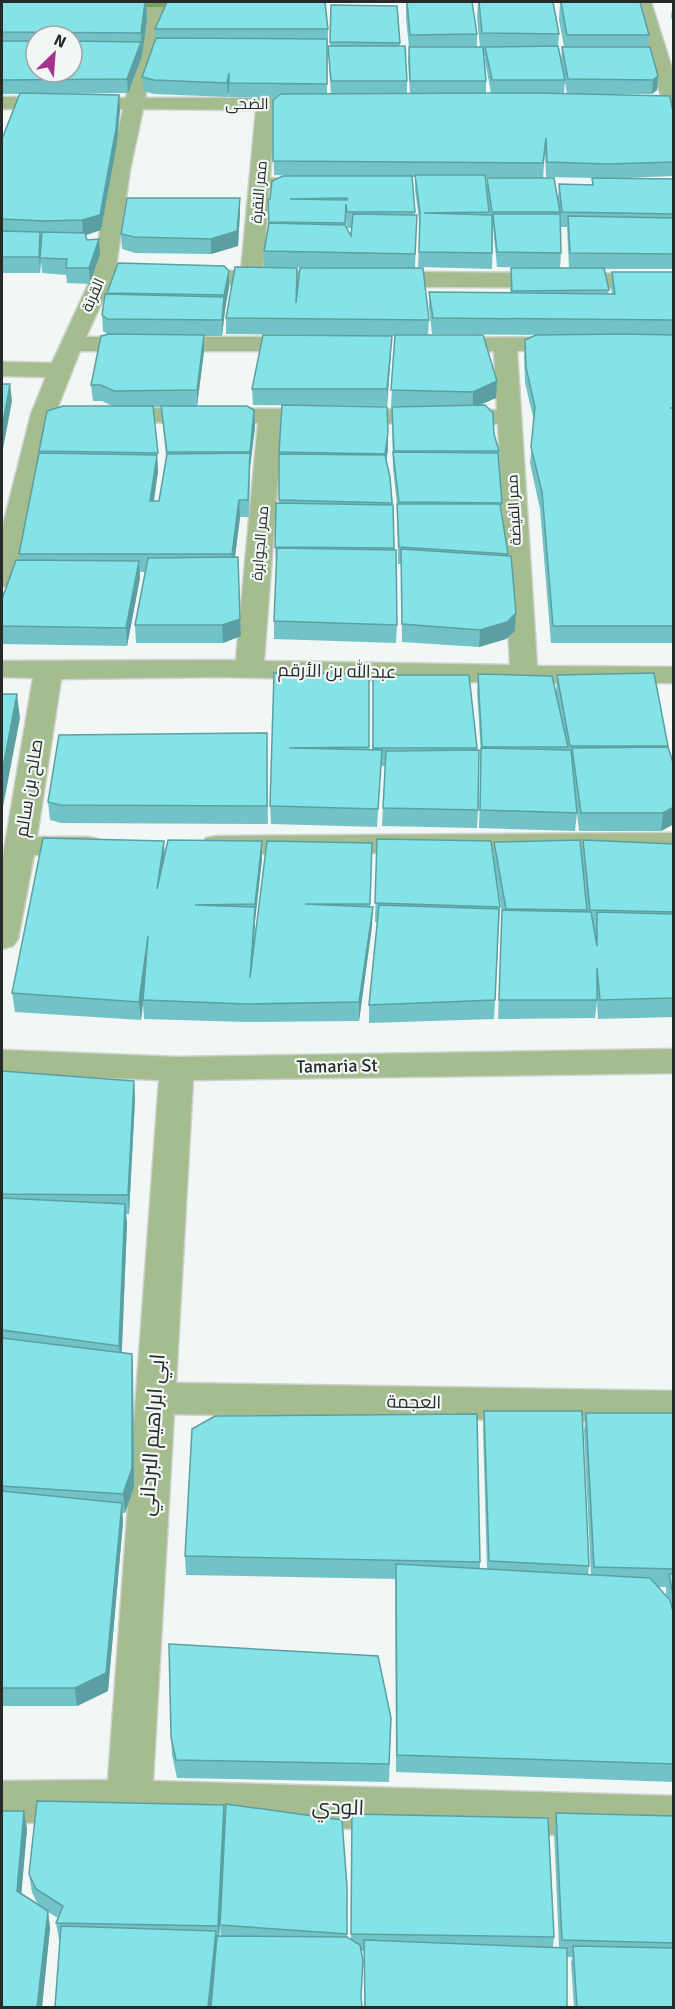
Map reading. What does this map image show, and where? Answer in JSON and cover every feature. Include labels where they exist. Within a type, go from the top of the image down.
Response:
[{"type":"street","points":[[86,2],[223,2]]},
{"type":"street","name":"القرنة","points":[[2,579],[66,414],[60,370],[104,274],[107,245],[133,103],[156,2]]},
{"type":"street","points":[[642,2],[673,106],[648,104]]},
{"type":"street","name":"الضحى","points":[[4,109],[133,103],[338,104]]},
{"type":"street","name":"ممر النقرة","points":[[251,279],[266,104]]},
{"type":"street","points":[[260,184],[331,185]]},
{"type":"street","points":[[83,244],[107,245]]},
{"type":"street","points":[[104,274],[126,275]]},
{"type":"street","points":[[160,276],[251,279],[674,281]]},
{"type":"street","points":[[71,344],[332,344]]},
{"type":"street","points":[[424,345],[595,344]]},
{"type":"street","name":"ممر الفيضة","points":[[505,345],[524,675]]},
{"type":"street","points":[[2,369],[60,370]]},
{"type":"street","points":[[66,414],[509,417]]},
{"type":"street","name":"ممر الجوابرة","points":[[249,669],[271,417]]},
{"type":"street","name":"عبدالله بن الأرقم","points":[[2,669],[48,671],[249,669],[524,675],[674,675]]},
{"type":"street","name":"صالح بن سالم","points":[[2,939],[20,846],[48,671]]},
{"type":"street","points":[[186,845],[674,842]]},
{"type":"street","points":[[20,846],[115,846]]},
{"type":"street","name":"Tamaria St","points":[[2,1061],[177,1069],[674,1061]]},
{"type":"street","name":"ابي ابراهيم البرداني","points":[[129,1801],[177,1069]]},
{"type":"street","name":"العجمة","points":[[154,1398],[674,1407]]},
{"type":"street","name":"الودي","points":[[2,1802],[129,1801],[674,1817]]},
{"type":"building","points":[[2,2],[145,2],[141,33],[84,33],[84,24],[24,24],[24,32],[2,32]]},
{"type":"building","points":[[167,2],[325,2],[328,29],[155,29]]},
{"type":"building","points":[[407,2],[472,2],[477,34],[410,35]]},
{"type":"building","points":[[479,2],[553,2],[559,34],[482,33]]},
{"type":"building","points":[[561,2],[640,2],[649,35],[567,35]]},
{"type":"building","points":[[331,5],[397,6],[400,43],[330,42]]},
{"type":"building","points":[[156,38],[327,39],[327,84],[229,83],[229,73],[227,83],[154,80],[142,77]]},
{"type":"building","points":[[2,41],[24,41],[24,80],[2,80]]},
{"type":"building","points":[[84,41],[141,42],[127,79],[84,79]]},
{"type":"building","points":[[328,46],[405,46],[407,81],[331,81]]},
{"type":"building","points":[[558,46],[565,80],[492,80],[485,47]]},
{"type":"building","points":[[409,47],[483,47],[486,81],[410,81]]},
{"type":"building","points":[[562,47],[650,47],[658,76],[653,80],[568,79]]},
{"type":"building","points":[[20,93],[119,95],[116,129],[100,215],[82,220],[2,219],[2,139]]},
{"type":"building","points":[[536,93],[670,96],[674,117],[674,162],[608,164],[547,162],[546,138],[543,163],[273,161],[273,100],[281,94]]},
{"type":"building","points":[[415,175],[485,175],[489,212],[424,213],[492,215],[492,253],[419,252],[420,212]]},
{"type":"building","points":[[283,176],[412,176],[415,212],[347,212],[346,204],[345,223],[269,222],[268,199],[270,199],[272,181]],"holes":[[[347,198],[347,200],[290,199]]]},
{"type":"building","points":[[487,178],[554,178],[560,212],[492,212]]},
{"type":"building","points":[[592,178],[674,179],[674,214],[562,212],[559,184],[593,185]]},
{"type":"building","points":[[127,198],[240,198],[237,231],[211,239],[134,237],[121,234]]},
{"type":"building","points":[[353,214],[417,215],[415,254],[264,251],[269,223],[345,225],[351,236]]},
{"type":"building","points":[[493,214],[560,214],[561,253],[497,252]]},
{"type":"building","points":[[568,216],[674,218],[674,254],[570,253]]},
{"type":"building","points":[[2,231],[40,232],[39,257],[2,257]]},
{"type":"building","points":[[42,232],[85,233],[87,240],[99,239],[89,268],[66,268],[67,259],[40,258]]},
{"type":"building","points":[[118,263],[224,266],[229,271],[224,295],[107,293]]},
{"type":"building","points":[[235,267],[297,268],[296,303],[300,268],[423,268],[429,320],[226,318]]},
{"type":"building","points":[[511,268],[604,268],[609,290],[512,291]]},
{"type":"building","points":[[612,272],[674,272],[674,320],[433,318],[429,292],[615,294]]},
{"type":"building","points":[[105,294],[224,297],[222,320],[107,319],[102,315]]},
{"type":"building","points":[[110,334],[204,335],[197,390],[114,391],[101,385],[91,385],[101,336]]},
{"type":"building","points":[[263,335],[392,336],[387,389],[252,389]]},
{"type":"building","points":[[395,335],[483,335],[497,381],[473,392],[391,390]]},
{"type":"building","points":[[536,335],[674,335],[674,626],[553,626],[542,492],[531,447],[535,407],[526,367],[525,340]]},
{"type":"building","points":[[2,384],[10,384],[2,428]]},
{"type":"building","points":[[282,405],[387,407],[388,432],[385,454],[279,452]]},
{"type":"building","points":[[485,405],[493,413],[494,434],[499,451],[394,451],[392,407]]},
{"type":"building","points":[[63,406],[153,406],[158,453],[39,451],[47,411]]},
{"type":"building","points":[[161,406],[247,406],[254,410],[250,452],[167,452]]},
{"type":"building","points":[[393,452],[498,453],[502,503],[399,502]]},
{"type":"building","points":[[39,453],[157,455],[150,501],[159,501],[167,454],[250,453],[248,500],[239,500],[232,554],[19,554]]},
{"type":"building","points":[[279,454],[385,455],[392,503],[279,500]]},
{"type":"building","points":[[276,503],[393,505],[394,548],[275,547]]},
{"type":"building","points":[[397,504],[500,504],[508,554],[399,547]]},
{"type":"building","points":[[277,548],[396,550],[397,625],[274,621]]},
{"type":"building","points":[[401,549],[511,556],[516,613],[507,622],[480,630],[402,624]]},
{"type":"building","points":[[238,557],[240,619],[222,625],[135,625],[148,558]]},
{"type":"building","points":[[16,560],[139,561],[126,628],[2,626],[2,599]]},
{"type":"building","points":[[274,673],[369,674],[369,747],[289,748],[382,750],[378,809],[270,806]]},
{"type":"building","points":[[654,673],[668,746],[570,746],[557,675]]},
{"type":"building","points":[[478,674],[552,676],[568,747],[482,747]]},
{"type":"building","points":[[373,675],[469,675],[477,748],[373,748]]},
{"type":"building","points":[[2,694],[17,694],[2,773]]},
{"type":"building","points":[[267,733],[267,806],[60,805],[48,802],[59,735]]},
{"type":"building","points":[[668,747],[674,766],[674,807],[663,813],[581,813],[572,748]]},
{"type":"building","points":[[481,748],[571,750],[577,813],[480,810]]},
{"type":"building","points":[[479,750],[478,810],[383,808],[386,751]]},
{"type":"building","points":[[43,838],[164,841],[157,889],[168,840],[262,841],[255,904],[195,905],[255,907],[250,978],[267,841],[372,843],[370,904],[305,904],[373,907],[359,1002],[247,1004],[143,1000],[148,936],[139,1002],[12,993]]},
{"type":"building","points":[[377,839],[491,841],[500,907],[375,903]]},
{"type":"building","points":[[580,840],[587,910],[506,909],[494,842]]},
{"type":"building","points":[[583,840],[674,844],[674,912],[590,910]]},
{"type":"building","points":[[379,905],[499,909],[495,1000],[369,1005]]},
{"type":"building","points":[[502,910],[591,912],[597,946],[597,912],[674,914],[674,998],[600,1000],[597,968],[597,1000],[499,1000]]},
{"type":"building","points":[[2,1071],[134,1081],[128,1195],[2,1194]]},
{"type":"building","points":[[2,1198],[125,1204],[119,1346],[2,1330]]},
{"type":"building","points":[[2,1338],[132,1354],[132,1468],[123,1494],[2,1486]]},
{"type":"building","points":[[484,1411],[582,1411],[589,1566],[489,1561]]},
{"type":"building","points":[[586,1413],[674,1413],[674,1569],[594,1567]]},
{"type":"building","points":[[477,1414],[480,1562],[185,1556],[192,1429],[215,1416]]},
{"type":"building","points":[[2,1491],[122,1503],[106,1673],[75,1688],[2,1688]]},
{"type":"building","points":[[396,1564],[650,1578],[670,1600],[674,1616],[674,1764],[397,1755]]},
{"type":"building","points":[[669,1574],[674,1574],[674,1601]]},
{"type":"building","points":[[169,1644],[378,1656],[391,1718],[389,1764],[176,1760],[171,1737]]},
{"type":"building","points":[[37,1801],[224,1805],[218,1926],[56,1923],[63,1906],[36,1889],[29,1874]]},
{"type":"building","points":[[226,1804],[342,1820],[347,1887],[347,1934],[220,1925]]},
{"type":"building","points":[[2,1811],[24,1811],[17,1891],[48,1911],[37,2007],[2,2007]]},
{"type":"building","points":[[556,1813],[674,1816],[674,1943],[562,1940]]},
{"type":"building","points":[[352,1814],[548,1818],[554,1937],[351,1934]]},
{"type":"building","points":[[61,1926],[216,1931],[208,2007],[55,2007]]},
{"type":"building","points":[[217,1936],[347,1937],[360,1945],[363,1960],[362,2007],[211,2007]]},
{"type":"building","points":[[364,1940],[567,1948],[567,2007],[365,2007]]},
{"type":"building","points":[[573,1946],[674,1948],[674,2007],[577,2007]]}]
